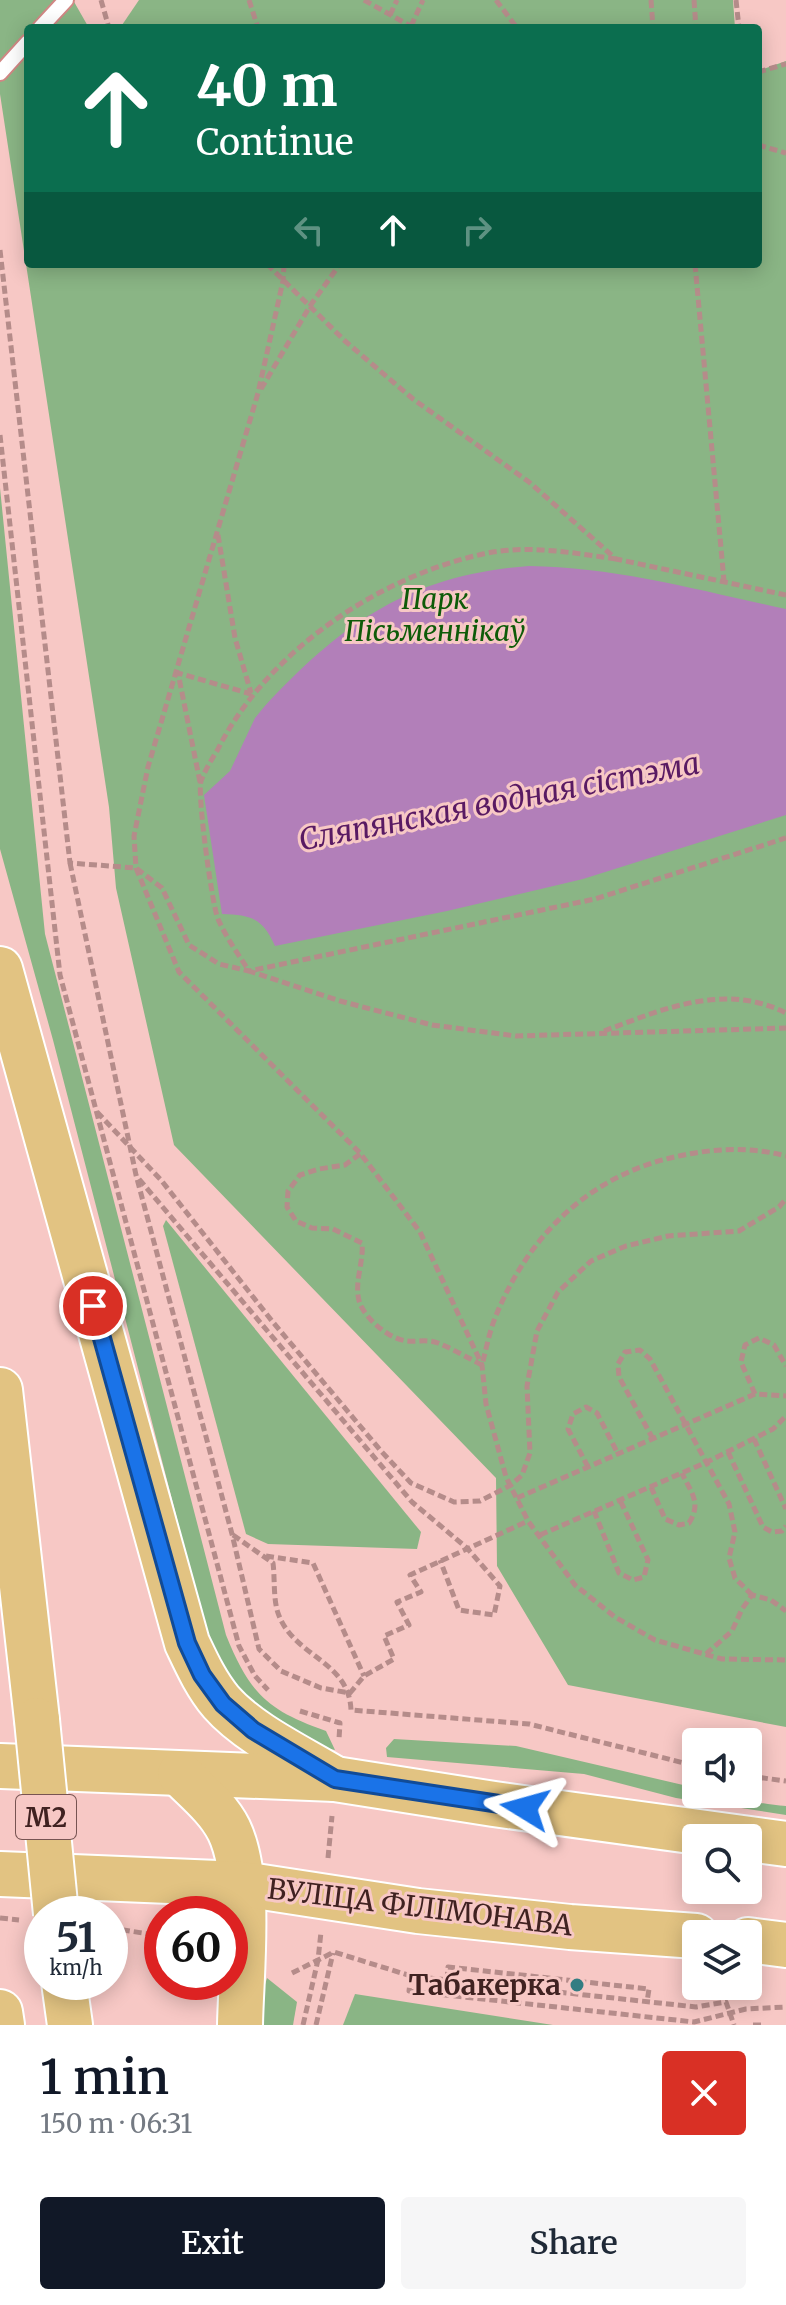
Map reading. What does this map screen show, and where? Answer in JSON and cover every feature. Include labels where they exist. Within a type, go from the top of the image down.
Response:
[{"type":"main road","points":[[0,969],[187,1643],[202,1675],[223,1704],[253,1730],[335,1779]]},
{"type":"main road","name":"М2","points":[[0,1390],[54,1896]]},
{"type":"main road","points":[[0,1766],[335,1779],[786,1844]]},
{"type":"main road","points":[[180,1774],[212,1805],[228,1827],[237,1851],[242,1884],[240,2025]]},
{"type":"main road","name":"ВУЛІЦА ФІЛІМОНАВА","points":[[0,1874],[242,1884],[418,1911],[682,1935]]},
{"type":"main road","points":[[762,1942],[786,1945]]},
{"type":"main road","points":[[67,2000],[70,2025]]},
{"type":"main road","points":[[0,2012],[2,2025]]},
{"type":"lane","points":[[44,24],[66,0]]},
{"type":"lane","points":[[0,73],[24,46]]},
{"type":"path","points":[[101,0],[108,24]]},
{"type":"path","points":[[249,0],[257,24]]},
{"type":"path","points":[[364,0],[407,24]]},
{"type":"path","points":[[390,15],[397,0]]},
{"type":"path","points":[[414,24],[423,0]]},
{"type":"path","points":[[496,0],[514,24]]},
{"type":"path","points":[[651,0],[653,24]]},
{"type":"path","points":[[694,0],[696,24]]},
{"type":"path","points":[[736,0],[739,24]]},
{"type":"path","points":[[762,71],[786,64]]},
{"type":"path","points":[[762,146],[786,153]]},
{"type":"path","points":[[0,250],[70,863],[136,1175],[232,1534],[259,1649],[281,1671],[321,1688],[350,1693]]},
{"type":"path","points":[[271,268],[345,341],[413,399],[529,482],[616,559]]},
{"type":"path","points":[[284,268],[258,393],[148,767],[134,836],[136,868],[179,972],[360,1153],[420,1232],[482,1365],[486,1404],[511,1485],[528,1521],[575,1585],[615,1617],[655,1640],[722,1659],[786,1660]]},
{"type":"path","points":[[258,393],[310,306],[337,268]]},
{"type":"path","points":[[695,268],[724,581]]},
{"type":"path","points":[[0,435],[60,975],[239,1646],[255,1676],[273,1695]]},
{"type":"path","points":[[217,532],[235,638],[251,694]]},
{"type":"path","points":[[201,783],[232,721],[251,694],[307,641],[339,618],[407,579],[444,565],[486,553],[557,550],[616,559],[786,595]]},
{"type":"path","points":[[178,673],[251,694]]},
{"type":"path","points":[[178,673],[201,783],[200,804],[217,916],[249,971]]},
{"type":"path","points":[[249,971],[595,899],[786,838]]},
{"type":"path","points":[[70,863],[136,868],[162,888],[189,945],[219,964],[432,1025],[516,1036],[786,1028]]},
{"type":"path","points":[[599,1033],[673,1006],[722,997],[769,1004],[786,1013]]},
{"type":"path","points":[[97,1111],[161,1180],[301,1357],[411,1483],[454,1502],[480,1501],[511,1485],[522,1475],[530,1453],[527,1386],[537,1331],[558,1292],[591,1261],[626,1246],[668,1236],[739,1231],[779,1207],[786,1199]]},
{"type":"path","points":[[482,1365],[495,1319],[518,1271],[550,1227],[605,1181],[652,1160],[709,1150],[768,1151],[786,1156]]},
{"type":"path","points":[[360,1153],[345,1165],[300,1175],[288,1191],[287,1207],[291,1214],[296,1221],[312,1228],[333,1229],[362,1243],[363,1255],[357,1283],[361,1305],[375,1324],[393,1336],[407,1341],[423,1339],[439,1344],[482,1365]]},
{"type":"path","points":[[136,1175],[412,1502],[467,1548],[500,1586],[494,1615],[459,1610],[440,1560]]},
{"type":"path","points":[[755,1394],[741,1362],[745,1345],[759,1338],[774,1345],[786,1366]]},
{"type":"path","points":[[653,1439],[619,1377],[618,1364],[625,1352],[640,1350],[650,1359],[729,1504],[735,1532],[729,1558],[735,1578],[752,1595],[771,1600],[786,1611]]},
{"type":"path","points":[[517,1498],[755,1394],[786,1396]]},
{"type":"path","points":[[588,1467],[568,1429],[573,1414],[586,1407],[597,1413],[618,1454]]},
{"type":"path","points":[[540,1535],[728,1452],[773,1429],[786,1416]]},
{"type":"path","points":[[754,1439],[786,1509]]},
{"type":"path","points":[[728,1452],[763,1527],[772,1532],[782,1531],[786,1526]]},
{"type":"path","points":[[651,1487],[665,1519],[679,1525],[689,1523],[696,1511],[695,1500],[682,1473]]},
{"type":"path","points":[[594,1511],[619,1573],[633,1580],[644,1577],[648,1560],[620,1500]]},
{"type":"path","points":[[350,1693],[364,1676],[394,1659],[384,1636],[409,1625],[397,1602],[421,1592],[410,1575],[528,1521]]},
{"type":"path","points":[[232,1534],[273,1563],[278,1613],[295,1641],[335,1672],[350,1693],[351,1710],[529,1724],[682,1762]]},
{"type":"path","points":[[265,1556],[313,1563],[364,1676]]},
{"type":"path","points":[[705,1655],[732,1631],[752,1595]]},
{"type":"path","points":[[293,1707],[303,1713],[340,1723],[318,1960],[303,2025]]},
{"type":"path","points":[[762,1778],[786,1781]]},
{"type":"path","points":[[316,2025],[334,1952]]},
{"type":"path","points":[[292,1973],[334,1952],[411,1976],[702,2007],[726,2002],[734,2025]]},
{"type":"path","points":[[447,1980],[448,1967],[649,1989],[647,2002]]},
{"type":"path","points":[[411,1976],[409,1991],[694,2022],[751,2008],[786,2007]]},
{"type":"path","points":[[753,2025],[765,2025]]},
{"type":"green space","name":"Парк Пісьменнікаў","points":[[0,0],[73,0],[87,24],[24,24],[24,251],[0,94]]},
{"type":"green space","points":[[139,0],[733,0],[735,24],[123,24]]},
{"type":"green space","name":"Парк Пісьменнікаў","points":[[786,61],[786,1727],[568,1685],[497,1566],[496,1478],[174,1145],[116,888],[109,807],[27,268],[762,268],[762,70]]},
{"type":"green space","points":[[0,488],[45,934],[226,1635],[243,1672],[263,1697],[289,1715],[326,1731],[335,1750],[287,1740],[265,1727],[215,1658],[203,1619],[53,1040],[0,849]]},
{"type":"green space","points":[[166,1220],[421,1532],[417,1549],[268,1544],[246,1534],[163,1226]]},
{"type":"green space","points":[[394,1739],[516,1746],[682,1785],[682,1799],[584,1774],[387,1757],[386,1748]]},
{"type":"green space","points":[[762,1803],[786,1806],[786,1815],[741,1808],[762,1808]]},
{"type":"green space","points":[[267,1978],[297,2002],[293,2025],[259,2025]]},
{"type":"green space","points":[[355,1994],[553,2025],[343,2025]]},
{"type":"water","name":"Сляпянская водная сістэма","points":[[529,566],[626,575],[786,609],[786,815],[583,879],[275,946],[266,929],[255,920],[241,915],[222,914],[204,795],[230,771],[255,718],[264,707],[322,650],[382,608],[414,592],[449,580]]},
{"type":"place","name":"Табакерка","points":[[577,1985]]},
{"type":"route","points":[[93,1306],[187,1643],[202,1675],[223,1704],[253,1730],[335,1779],[525,1808]]}]
